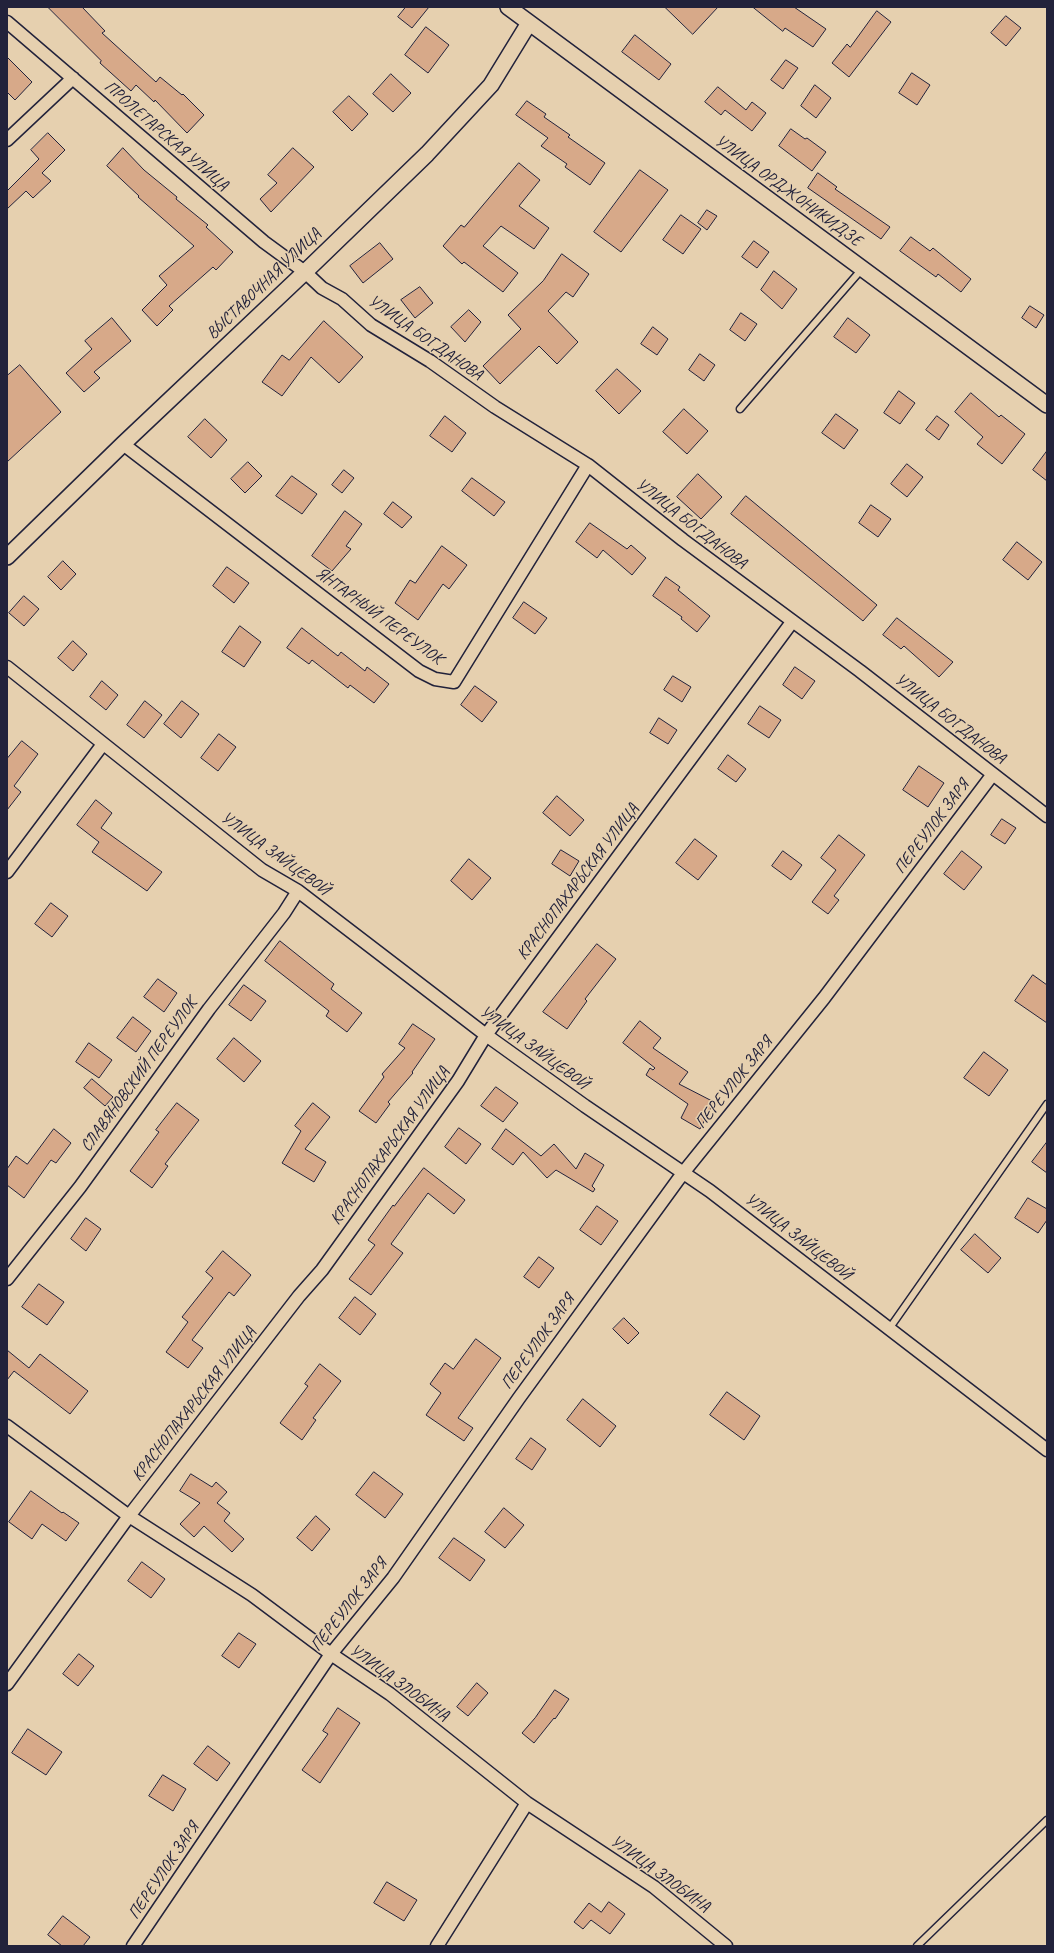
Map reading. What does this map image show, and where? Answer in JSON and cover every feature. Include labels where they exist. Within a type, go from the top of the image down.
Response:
[{"type":"street","name":"УЛИЦА ОРДЖОНИКИДЗЕ","points":[[508,7],[529,24],[1047,405]]},
{"type":"street","name":"ПРОЛЕТАРСКАЯ УЛИЦА","points":[[7,22],[264,242],[305,272]]},
{"type":"street","name":"ВЫСТАВОЧНАЯ УЛИЦА","points":[[7,557],[123,444],[427,154],[491,85],[529,24]]},
{"type":"street","points":[[7,140],[73,78]]},
{"type":"street","name":"УЛИЦА БОГДАНОВА","points":[[305,272],[322,288],[342,300],[372,325],[430,362],[495,407],[588,465],[683,540],[860,671],[1047,816]]},
{"type":"street","name":"ЯНТАРНЫЙ ПЕРЕУЛОК","points":[[123,444],[419,671],[434,679],[454,682],[588,465]]},
{"type":"street","name":"КРАСНОПАХАРЬСКАЯ УЛИЦА","points":[[7,1684],[130,1516],[299,1296],[322,1270],[458,1081],[486,1035],[792,622]]},
{"type":"street","name":"УЛИЦА ЗАЙЦЕВОЙ","points":[[7,667],[262,870],[298,891],[486,1035],[585,1106],[710,1191],[1047,1450]]},
{"type":"street","points":[[7,872],[103,744]]},
{"type":"street","name":"ПЕРЕУЛОК ЗАРЯ","points":[[133,1946],[331,1654],[393,1578],[518,1398],[683,1173],[824,998],[992,774]]},
{"type":"street","name":"СЛАВЯНОВСКИЙ ПЕРЕУЛОК","points":[[7,1279],[80,1187],[204,1015],[284,914],[298,891]]},
{"type":"street","name":"УЛИЦА ЗЛОБИНА","points":[[7,1426],[130,1516],[252,1595],[331,1654],[390,1694],[527,1802],[654,1887],[719,1944]]},
{"type":"street","points":[[438,1946],[527,1802]]},
{"type":"lane","points":[[740,409],[862,269]]},
{"type":"lane","points":[[889,1329],[1047,1104]]},
{"type":"lane","points":[[917,1946],[1047,1820]]},
{"type":"building","points":[[48,7],[82,7],[105,31],[102,33],[156,82],[160,77],[182,95],[183,94],[204,115],[187,133],[155,100],[154,102],[136,85],[131,91],[100,63],[101,61]]},
{"type":"building","points":[[406,7],[429,7],[412,28],[398,17]]},
{"type":"building","points":[[665,7],[718,7],[693,34]]},
{"type":"building","points":[[753,7],[794,7],[826,29],[813,47],[785,28],[783,31]]},
{"type":"building","points":[[877,11],[891,22],[849,77],[832,63],[847,44],[850,47]]},
{"type":"building","points":[[1006,16],[1021,28],[1006,46],[991,33]]},
{"type":"building","points":[[426,27],[449,45],[428,73],[405,55]]},
{"type":"building","points":[[635,35],[671,64],[659,80],[622,52]]},
{"type":"building","points":[[7,57],[32,82],[15,100],[7,92]]},
{"type":"building","points":[[786,60],[798,68],[783,89],[771,80]]},
{"type":"building","points":[[912,73],[930,85],[917,105],[899,93]]},
{"type":"building","points":[[391,74],[411,93],[393,112],[373,94]]},
{"type":"building","points":[[815,85],[831,98],[816,118],[801,106]]},
{"type":"building","points":[[718,87],[746,110],[752,102],[766,113],[752,131],[725,110],[721,115],[705,102]]},
{"type":"building","points":[[349,96],[368,114],[352,131],[333,112]]},
{"type":"building","points":[[527,101],[546,114],[544,117],[570,135],[568,137],[605,163],[590,185],[565,167],[567,164],[541,146],[548,138],[516,115]]},
{"type":"building","points":[[791,129],[805,139],[807,138],[826,152],[812,171],[779,146]]},
{"type":"building","points":[[48,133],[65,150],[42,173],[51,181],[33,198],[26,191],[7,209],[7,191],[39,159],[31,150]]},
{"type":"building","points":[[123,148],[144,170],[177,197],[176,199],[208,225],[206,227],[233,252],[216,270],[213,267],[169,306],[173,310],[157,326],[142,310],[167,285],[159,276],[194,246],[138,197],[139,196],[107,166]]},
{"type":"building","points":[[293,148],[314,167],[271,212],[260,199],[277,183],[268,175]]},
{"type":"building","points":[[519,163],[540,180],[519,206],[549,228],[534,249],[501,226],[483,246],[518,273],[503,292],[464,262],[462,264],[443,246],[461,225],[464,227]]},
{"type":"building","points":[[640,170],[668,190],[621,252],[594,232]]},
{"type":"building","points":[[818,173],[837,187],[835,189],[890,227],[881,239],[808,188]]},
{"type":"building","points":[[707,210],[717,216],[707,230],[698,223]]},
{"type":"building","points":[[681,215],[701,229],[683,254],[663,240]]},
{"type":"building","points":[[911,237],[930,251],[933,248],[971,279],[961,292],[938,274],[936,277],[900,251]]},
{"type":"building","points":[[754,241],[769,252],[757,268],[742,257]]},
{"type":"building","points":[[380,243],[393,259],[363,283],[350,266]]},
{"type":"building","points":[[562,254],[589,274],[573,297],[566,292],[548,311],[578,342],[557,364],[539,346],[500,384],[483,366],[521,329],[508,315],[543,281]]},
{"type":"building","points":[[774,271],[797,289],[782,309],[761,290]]},
{"type":"building","points":[[420,287],[433,303],[415,318],[401,300]]},
{"type":"building","points":[[1030,306],[1044,315],[1036,328],[1022,318]]},
{"type":"building","points":[[469,310],[481,322],[465,342],[451,327]]},
{"type":"building","points":[[741,313],[757,324],[745,341],[730,330]]},
{"type":"building","points":[[112,318],[131,341],[94,372],[100,378],[84,392],[66,373],[92,349],[85,341]]},
{"type":"building","points":[[848,318],[870,335],[856,353],[834,337]]},
{"type":"building","points":[[324,321],[363,357],[339,383],[311,357],[282,396],[262,382],[282,355],[289,360]]},
{"type":"building","points":[[653,327],[668,339],[657,355],[641,344]]},
{"type":"building","points":[[700,354],[715,365],[704,381],[689,370]]},
{"type":"building","points":[[20,365],[61,412],[7,462],[7,376]]},
{"type":"building","points":[[617,369],[641,391],[619,414],[596,391]]},
{"type":"building","points":[[899,391],[915,403],[900,424],[884,413]]},
{"type":"building","points":[[971,393],[999,417],[1001,415],[1025,434],[1002,464],[977,444],[983,437],[955,412]]},
{"type":"building","points":[[684,409],[708,431],[687,454],[663,432]]},
{"type":"building","points":[[836,414],[858,430],[844,449],[822,433]]},
{"type":"building","points":[[445,416],[466,433],[452,452],[430,436]]},
{"type":"building","points":[[937,416],[949,425],[939,440],[926,430]]},
{"type":"building","points":[[205,419],[227,440],[211,458],[188,437]]},
{"type":"building","points":[[1047,451],[1047,481],[1033,470]]},
{"type":"building","points":[[248,462],[262,476],[245,493],[231,479]]},
{"type":"building","points":[[907,464],[923,477],[907,497],[891,484]]},
{"type":"building","points":[[344,470],[354,478],[342,493],[332,485]]},
{"type":"building","points":[[698,474],[722,497],[701,519],[677,497]]},
{"type":"building","points":[[292,476],[317,494],[302,514],[276,496]]},
{"type":"building","points":[[472,478],[505,502],[494,516],[462,491]]},
{"type":"building","points":[[746,496],[877,605],[863,621],[731,514]]},
{"type":"building","points":[[393,502],[412,517],[402,528],[384,514]]},
{"type":"building","points":[[871,505],[891,519],[878,537],[859,523]]},
{"type":"building","points":[[345,511],[362,524],[346,546],[351,549],[332,571],[312,556]]},
{"type":"building","points":[[590,523],[627,549],[631,545],[646,558],[632,575],[603,550],[597,558],[576,542]]},
{"type":"building","points":[[1017,542],[1042,562],[1028,580],[1003,560]]},
{"type":"building","points":[[442,546],[467,565],[449,589],[443,584],[418,620],[395,603],[410,580],[415,583]]},
{"type":"building","points":[[63,561],[76,574],[61,590],[48,577]]},
{"type":"building","points":[[227,567],[249,583],[234,603],[213,586]]},
{"type":"building","points":[[666,577],[680,587],[678,590],[710,616],[697,632],[681,619],[682,617],[653,596]]},
{"type":"building","points":[[24,596],[39,609],[24,626],[9,613]]},
{"type":"building","points":[[524,602],[547,618],[535,634],[513,618]]},
{"type":"building","points":[[897,618],[953,662],[939,677],[904,646],[901,649],[883,635]]},
{"type":"building","points":[[240,626],[261,642],[244,667],[222,652]]},
{"type":"building","points":[[302,628],[338,656],[341,652],[365,671],[367,667],[389,684],[374,703],[350,685],[348,688],[312,660],[309,664],[287,648]]},
{"type":"building","points":[[73,641],[87,654],[73,671],[58,658]]},
{"type":"building","points":[[795,667],[815,681],[802,699],[783,685]]},
{"type":"building","points":[[673,676],[691,687],[682,702],[664,690]]},
{"type":"building","points":[[102,681],[118,695],[106,710],[90,697]]},
{"type":"building","points":[[475,686],[497,702],[482,722],[461,705]]},
{"type":"building","points":[[145,701],[162,715],[144,738],[127,725]]},
{"type":"building","points":[[182,701],[199,714],[181,738],[164,724]]},
{"type":"building","points":[[760,706],[781,720],[769,738],[748,724]]},
{"type":"building","points":[[659,718],[677,730],[668,744],[650,733]]},
{"type":"building","points":[[219,734],[236,747],[218,771],[201,758]]},
{"type":"building","points":[[22,741],[38,754],[14,786],[21,792],[7,810],[7,759]]},
{"type":"building","points":[[728,755],[746,769],[736,782],[718,769]]},
{"type":"building","points":[[919,766],[944,783],[928,807],[903,790]]},
{"type":"building","points":[[557,796],[584,820],[570,836],[543,813]]},
{"type":"building","points":[[96,800],[112,813],[101,828],[162,872],[147,891],[92,852],[99,842],[77,825]]},
{"type":"building","points":[[1002,819],[1016,828],[1005,844],[991,835]]},
{"type":"building","points":[[839,835],[865,855],[834,896],[839,900],[828,914],[812,902],[836,870],[821,858]]},
{"type":"building","points":[[695,839],[717,856],[698,880],[676,863]]},
{"type":"building","points":[[561,850],[579,861],[570,876],[552,864]]},
{"type":"building","points":[[783,851],[802,865],[791,880],[772,866]]},
{"type":"building","points":[[962,851],[982,867],[964,890],[944,874]]},
{"type":"building","points":[[469,859],[491,878],[472,900],[451,881]]},
{"type":"building","points":[[51,903],[68,916],[52,937],[35,924]]},
{"type":"building","points":[[280,941],[334,984],[331,989],[362,1013],[347,1032],[326,1016],[329,1011],[265,961]]},
{"type":"building","points":[[597,944],[616,959],[585,999],[587,1001],[567,1029],[543,1012]]},
{"type":"building","points":[[1033,975],[1047,985],[1047,1023],[1015,1001]]},
{"type":"building","points":[[158,979],[177,993],[164,1012],[144,997]]},
{"type":"building","points":[[244,985],[266,1001],[251,1021],[229,1005]]},
{"type":"building","points":[[133,1017],[151,1031],[136,1052],[117,1038]]},
{"type":"building","points":[[640,1021],[661,1038],[653,1048],[688,1072],[679,1084],[714,1102],[700,1129],[681,1118],[688,1104],[646,1075],[650,1068],[653,1070],[655,1068],[623,1043]]},
{"type":"building","points":[[413,1024],[435,1039],[412,1072],[413,1073],[388,1102],[390,1104],[376,1123],[359,1111],[384,1077],[382,1074],[405,1048],[399,1044]]},
{"type":"building","points":[[234,1038],[261,1061],[244,1082],[217,1059]]},
{"type":"building","points":[[89,1043],[112,1060],[99,1078],[76,1062]]},
{"type":"building","points":[[984,1052],[1008,1070],[989,1096],[964,1078]]},
{"type":"building","points":[[92,1079],[113,1097],[105,1106],[84,1088]]},
{"type":"building","points":[[496,1087],[518,1103],[503,1122],[481,1106]]},
{"type":"building","points":[[177,1103],[199,1120],[165,1164],[168,1166],[152,1188],[130,1171],[159,1132],[156,1130]]},
{"type":"building","points":[[313,1103],[330,1117],[305,1149],[326,1162],[314,1182],[282,1163],[301,1131],[295,1126]]},
{"type":"building","points":[[459,1128],[481,1144],[466,1164],[445,1147]]},
{"type":"building","points":[[54,1129],[71,1143],[56,1163],[51,1160],[24,1198],[7,1185],[7,1169],[16,1156],[27,1164]]},
{"type":"building","points":[[506,1129],[541,1156],[554,1144],[576,1169],[585,1153],[604,1165],[592,1186],[595,1189],[593,1192],[556,1170],[547,1178],[523,1152],[513,1165],[492,1149]]},
{"type":"building","points":[[1047,1142],[1047,1173],[1032,1162]]},
{"type":"building","points":[[424,1168],[465,1200],[454,1214],[428,1193],[391,1244],[403,1253],[371,1295],[349,1279],[375,1245],[368,1240],[393,1205],[394,1206]]},
{"type":"building","points":[[1028,1198],[1047,1209],[1047,1220],[1038,1233],[1015,1218]]},
{"type":"building","points":[[597,1206],[618,1221],[601,1245],[580,1230]]},
{"type":"building","points":[[86,1218],[101,1229],[86,1251],[71,1239]]},
{"type":"building","points":[[975,1234],[1001,1258],[988,1273],[961,1250]]},
{"type":"building","points":[[223,1251],[251,1275],[234,1296],[229,1292],[192,1340],[203,1348],[188,1368],[166,1352],[188,1322],[182,1317],[213,1278],[206,1272]]},
{"type":"building","points":[[539,1257],[554,1268],[539,1288],[524,1277]]},
{"type":"building","points":[[39,1284],[64,1302],[47,1325],[22,1307]]},
{"type":"building","points":[[355,1297],[376,1314],[360,1335],[339,1318]]},
{"type":"building","points":[[624,1318],[639,1333],[628,1344],[613,1329]]},
{"type":"building","points":[[476,1339],[501,1358],[458,1418],[473,1428],[464,1441],[426,1415],[441,1393],[430,1384],[445,1363],[453,1369]]},
{"type":"building","points":[[7,1350],[29,1368],[40,1354],[88,1391],[70,1414],[14,1371],[7,1380]]},
{"type":"building","points":[[320,1364],[341,1381],[313,1418],[316,1420],[302,1440],[280,1423],[308,1386],[305,1384]]},
{"type":"building","points":[[727,1392],[760,1416],[744,1440],[710,1415]]},
{"type":"building","points":[[583,1399],[616,1426],[600,1447],[567,1420]]},
{"type":"building","points":[[531,1438],[546,1449],[532,1470],[516,1459]]},
{"type":"building","points":[[374,1472],[403,1494],[385,1518],[356,1495]]},
{"type":"building","points":[[191,1474],[212,1487],[216,1482],[227,1492],[217,1503],[230,1513],[224,1521],[244,1539],[232,1552],[204,1526],[194,1537],[180,1524],[200,1503],[180,1491]]},
{"type":"building","points":[[31,1491],[79,1523],[66,1541],[42,1524],[32,1539],[9,1522]]},
{"type":"building","points":[[504,1508],[524,1525],[505,1548],[485,1532]]},
{"type":"building","points":[[316,1516],[330,1529],[312,1551],[297,1538]]},
{"type":"building","points":[[454,1538],[485,1560],[470,1581],[439,1558]]},
{"type":"building","points":[[142,1562],[165,1579],[151,1598],[128,1581]]},
{"type":"building","points":[[239,1633],[256,1644],[239,1668],[222,1656]]},
{"type":"building","points":[[79,1654],[94,1666],[78,1686],[63,1674]]},
{"type":"building","points":[[477,1683],[488,1693],[468,1716],[457,1707]]},
{"type":"building","points":[[555,1690],[569,1699],[555,1719],[554,1718],[534,1743],[522,1733]]},
{"type":"building","points":[[338,1708],[360,1723],[320,1783],[302,1770],[328,1734],[323,1731]]},
{"type":"building","points":[[28,1729],[62,1752],[46,1775],[12,1753]]},
{"type":"building","points":[[208,1746],[230,1763],[217,1781],[194,1764]]},
{"type":"building","points":[[163,1775],[186,1789],[173,1811],[149,1796]]},
{"type":"building","points":[[387,1882],[417,1900],[404,1921],[374,1903]]},
{"type":"building","points":[[609,1902],[625,1914],[610,1934],[591,1920],[583,1929],[574,1922],[589,1903],[601,1912]]},
{"type":"building","points":[[63,1916],[90,1937],[83,1946],[62,1946],[48,1935]]}]
